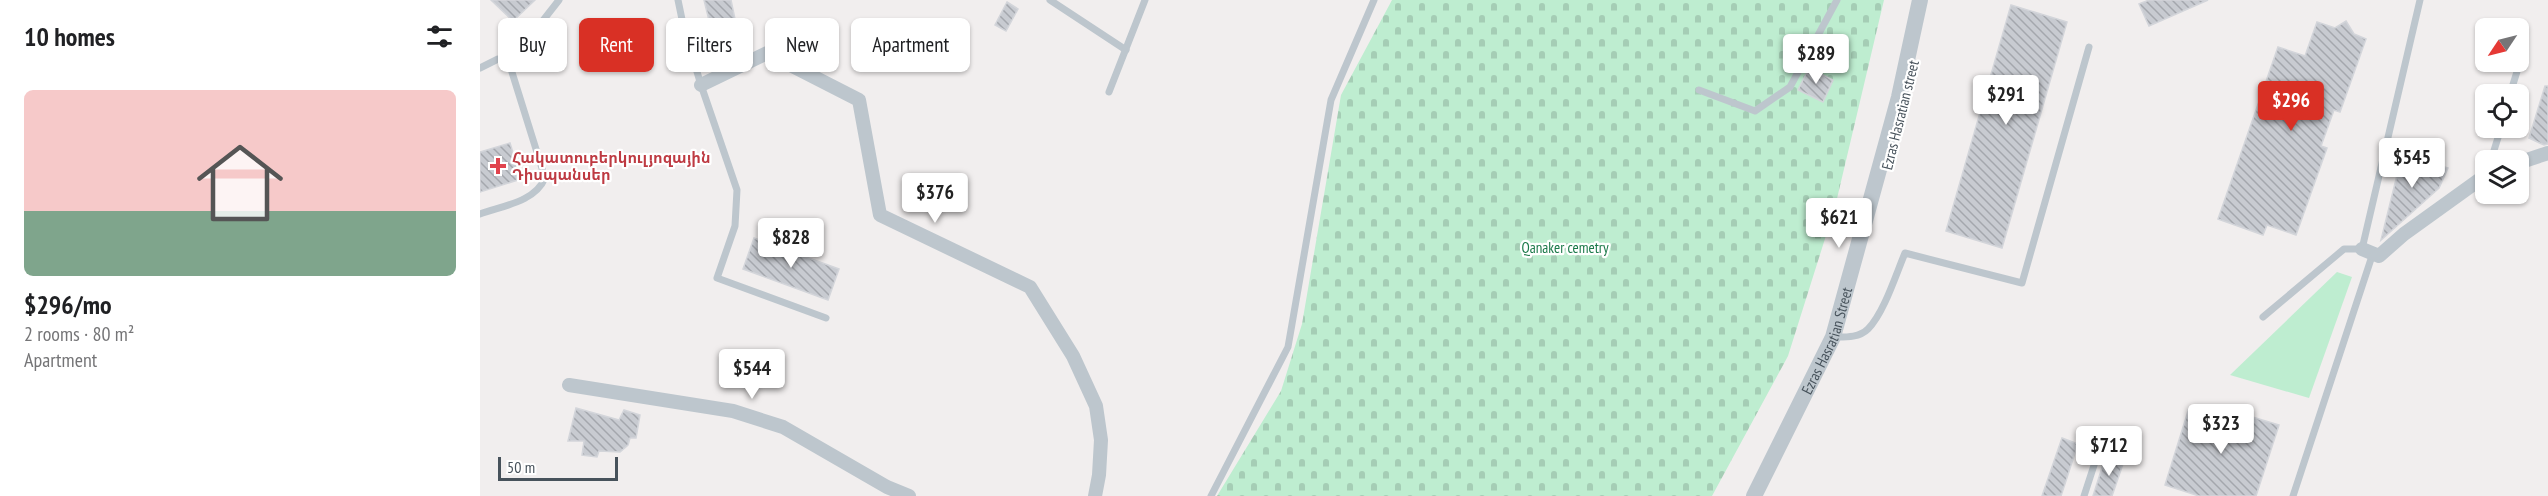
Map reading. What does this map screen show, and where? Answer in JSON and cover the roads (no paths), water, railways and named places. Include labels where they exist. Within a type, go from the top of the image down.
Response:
[{"type":"street","name":"Ezras Hasratian Street","points":[[1754,496],[1835,337],[1899,97],[1920,0]]},
{"type":"street","name":"Ezras Hasratian street","points":[[1763,496],[1835,337],[1900,120],[1927,0]]},
{"type":"street","points":[[701,85],[766,53],[859,100],[880,215],[1030,287],[1073,357],[1096,405],[1101,440],[1095,496]]},
{"type":"street","points":[[2529,159],[2548,153]]},
{"type":"street","points":[[2367,251],[2379,256],[2404,234],[2475,183]]},
{"type":"street","points":[[569,385],[733,411],[783,427],[884,491],[909,496]]},
{"type":"lane","points":[[545,18],[559,0]]},
{"type":"lane","points":[[678,0],[701,85],[737,190],[735,226],[717,278],[826,318]]},
{"type":"lane","points":[[1050,0],[1126,50]]},
{"type":"lane","points":[[1109,92],[1145,0]]},
{"type":"lane","points":[[1211,496],[1288,346],[1331,100],[1374,0]]},
{"type":"lane","points":[[1699,90],[1755,111],[1790,87],[1837,0]]},
{"type":"lane","points":[[2293,496],[2367,251],[2420,0]]},
{"type":"lane","points":[[1835,337],[1853,337],[1868,329],[1879,312],[1905,253],[2022,283],[2089,47]]},
{"type":"lane","points":[[480,68],[498,59]]},
{"type":"lane","points":[[480,214],[533,195],[542,186],[545,178],[512,72]]},
{"type":"lane","points":[[2263,317],[2344,249],[2367,251]]},
{"type":"lane","points":[[2084,496],[2098,453]]},
{"type":"place","name":"Հակատուբերկուլյոզային Դիսպանսեր","points":[[498,166]]},
{"type":"park label","name":"Qanaker cemetry","points":[[1565,247]]}]
